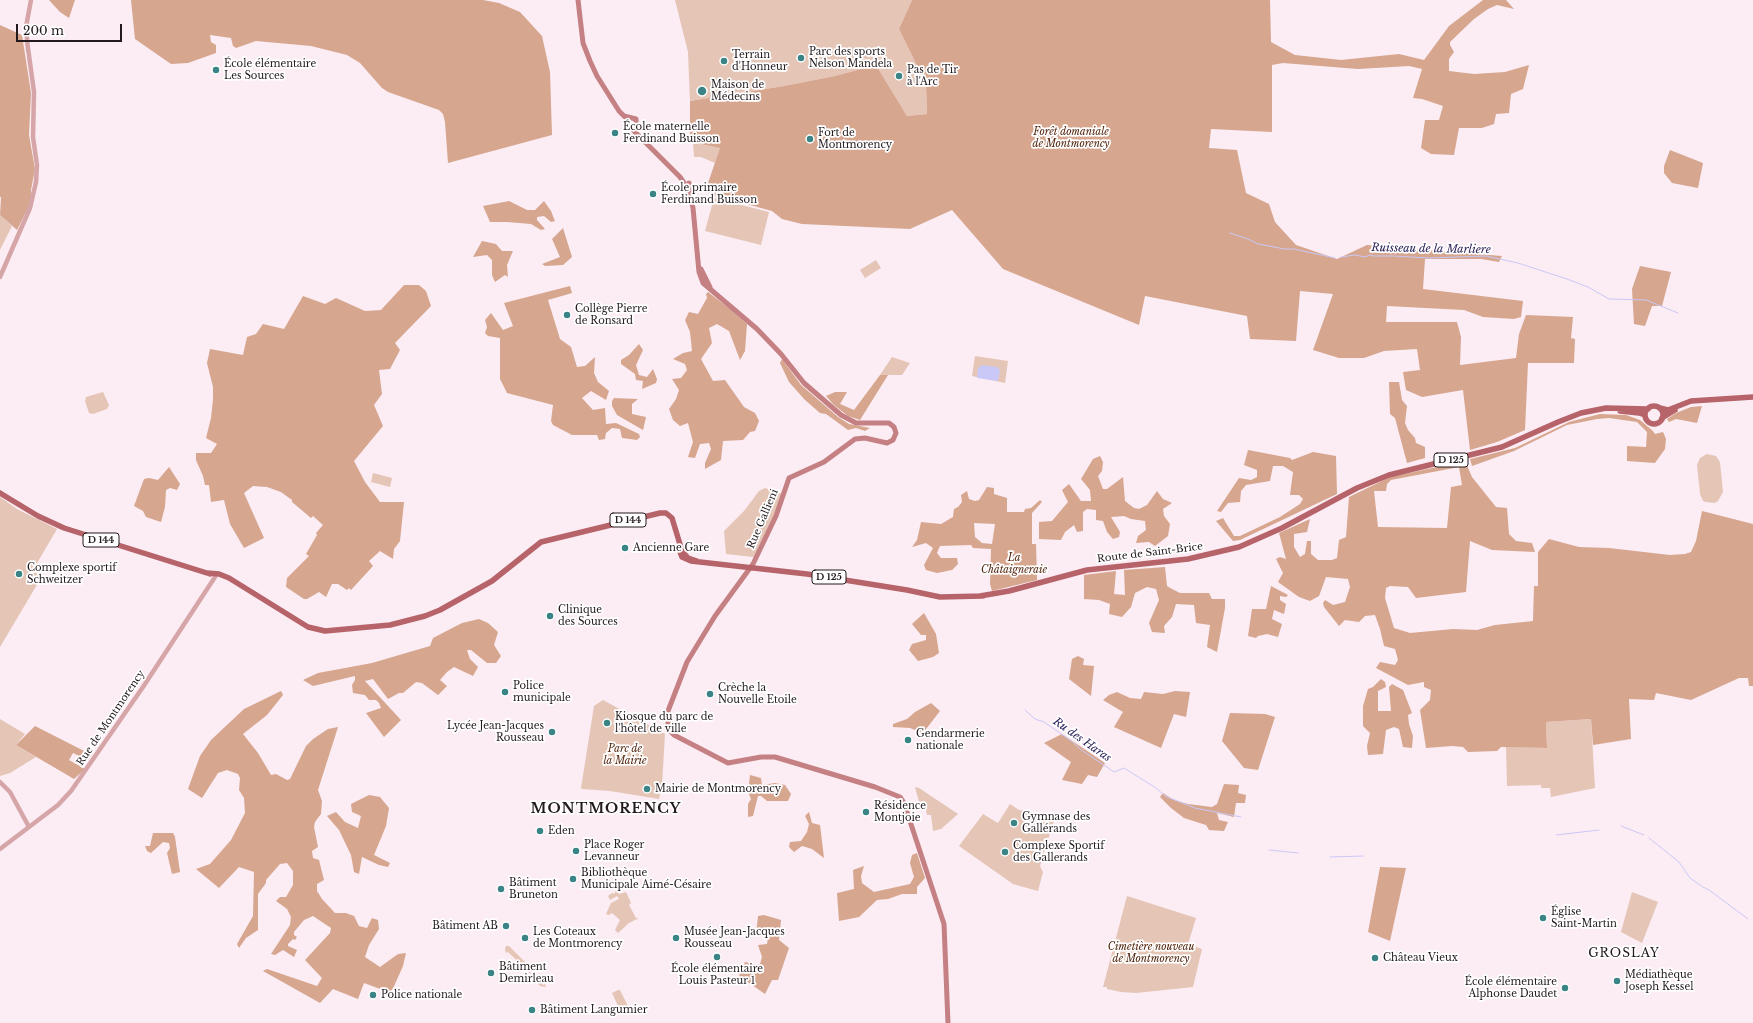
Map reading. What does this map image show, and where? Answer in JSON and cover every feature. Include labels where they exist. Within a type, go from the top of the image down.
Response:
[{"type":"main road","points":[[578,0],[582,38],[587,55],[614,104],[627,122],[633,126],[637,120],[623,115]]},
{"type":"main road","points":[[627,122],[632,117]]},
{"type":"main road","name":"Rue Gallieni","points":[[633,126],[636,132],[686,182],[694,208],[699,262],[704,281],[758,329],[781,354],[804,383],[841,415],[856,422],[889,423],[896,431],[894,439],[887,443],[865,438],[855,439],[824,462],[789,478],[776,516],[751,567],[715,616],[689,658],[669,708],[668,729],[672,734],[727,763],[734,763],[761,757],[776,757],[886,791],[899,802],[907,812],[944,924],[948,983],[948,1023]]},
{"type":"main road","points":[[1753,397],[1694,401],[1682,403],[1668,410],[1653,406],[1648,409],[1645,415],[1647,420],[1653,423],[1658,422],[1673,411],[1686,405],[1753,400]]},
{"type":"main road","name":"D 125","points":[[1596,410],[1617,407],[1648,409]]},
{"type":"main road","points":[[1660,408],[1662,418]]},
{"type":"main road","name":"D 125","points":[[1596,410],[1635,412],[1645,415]]},
{"type":"main road","name":"Route de Saint-Brice","points":[[751,567],[809,574],[958,597],[1014,592],[1087,570],[1196,557],[1233,548],[1295,521],[1357,488],[1380,478],[1502,447],[1558,422],[1581,413],[1596,410]]},
{"type":"main road","name":"D 144","points":[[0,493],[38,516],[64,528],[207,573],[230,578],[313,630],[334,631],[383,626],[425,616],[440,610],[492,581],[507,571],[538,544],[558,537],[664,512],[673,520],[679,543],[686,556],[697,561],[751,567]]},
{"type":"street","points":[[0,277],[29,211],[37,171],[33,137],[33,96],[26,26],[31,0]]},
{"type":"street","points":[[28,48],[34,86],[33,137]]},
{"type":"street","name":"Rue de Montmorency","points":[[0,849],[58,806],[75,786],[144,687],[217,575]]},
{"type":"street","points":[[0,782],[10,792],[29,827]]},
{"type":"green space","points":[[49,0],[75,0],[69,18],[60,12]]},
{"type":"green space","points":[[131,0],[483,0],[499,3],[520,12],[542,36],[550,72],[552,135],[448,163],[443,114],[439,110],[388,92],[382,88],[360,63],[347,55],[311,46],[256,41],[236,48],[233,46],[231,38],[210,35],[211,42],[216,45],[216,53],[188,63],[171,64],[135,39]]},
{"type":"green space","name":"Parc des sports Nelson Mandela","points":[[675,0],[912,0],[899,29],[926,84],[927,114],[907,116],[876,65],[835,76],[784,86],[690,101],[688,52]]},
{"type":"green space","name":"Forêt domaniale de Montmorency","points":[[912,0],[1270,0],[1271,42],[1295,55],[1341,60],[1399,54],[1424,60],[1449,26],[1483,0],[1506,0],[1514,9],[1497,5],[1488,9],[1474,19],[1450,42],[1454,52],[1449,59],[1449,71],[1474,74],[1505,72],[1529,65],[1523,89],[1511,94],[1509,113],[1496,114],[1494,124],[1482,128],[1459,128],[1454,155],[1431,154],[1421,148],[1425,120],[1439,120],[1443,106],[1422,99],[1413,98],[1422,69],[1409,66],[1358,69],[1283,63],[1272,65],[1272,132],[1211,129],[1209,148],[1237,150],[1246,193],[1269,204],[1275,222],[1296,245],[1337,259],[1367,245],[1502,256],[1499,262],[1481,259],[1425,259],[1423,289],[1523,301],[1521,317],[1514,319],[1483,317],[1464,310],[1387,306],[1386,322],[1457,322],[1461,337],[1460,365],[1516,358],[1519,334],[1526,315],[1573,317],[1571,338],[1575,339],[1574,363],[1528,363],[1525,430],[1497,442],[1470,450],[1463,390],[1422,397],[1406,390],[1403,372],[1420,370],[1417,349],[1384,351],[1364,358],[1339,358],[1313,350],[1333,294],[1300,291],[1296,341],[1250,339],[1247,316],[1145,296],[1139,325],[1003,269],[952,210],[910,229],[802,224],[782,219],[772,211],[709,194],[707,186],[720,148],[690,142],[690,101],[784,86],[835,76],[876,65],[907,116],[927,114],[926,84],[899,29]]},
{"type":"green space","points":[[0,25],[22,35],[31,93],[29,135],[35,169],[31,190],[31,202],[17,230],[0,215]]},
{"type":"green space","points":[[693,143],[720,148],[715,163],[701,157],[694,157]]},
{"type":"green space","points":[[1670,150],[1703,163],[1698,188],[1672,183],[1664,173],[1664,166]]},
{"type":"green space","points":[[714,198],[769,212],[761,245],[705,231]]},
{"type":"green space","points":[[509,201],[527,210],[535,210],[544,201],[551,211],[555,221],[551,222],[544,216],[537,217],[537,220],[545,229],[541,230],[531,224],[490,222],[483,206]]},
{"type":"green space","points":[[0,215],[12,226],[0,250]]},
{"type":"green space","points":[[563,228],[572,257],[563,265],[545,266],[542,264],[560,257],[552,239]]},
{"type":"green space","points":[[482,241],[496,244],[502,251],[513,251],[507,265],[508,277],[505,275],[495,282],[492,275],[492,260],[487,255],[473,257]]},
{"type":"green space","points":[[876,260],[881,268],[865,278],[860,270]]},
{"type":"green space","points":[[1640,266],[1671,272],[1662,306],[1652,306],[1645,326],[1634,324],[1632,289]]},
{"type":"green space","points":[[404,285],[419,285],[426,291],[431,306],[395,343],[400,350],[390,369],[379,370],[382,394],[374,405],[383,426],[354,461],[365,482],[380,502],[404,502],[400,541],[394,549],[393,559],[380,551],[369,561],[373,566],[351,590],[349,588],[347,590],[338,584],[332,584],[326,597],[319,592],[307,599],[304,599],[286,587],[287,578],[309,556],[306,554],[317,535],[316,533],[323,525],[313,516],[311,518],[281,492],[267,487],[253,486],[244,493],[264,538],[244,548],[230,524],[224,500],[211,502],[209,485],[205,485],[196,460],[196,453],[211,453],[217,444],[206,438],[211,418],[213,399],[213,387],[207,363],[210,349],[243,355],[247,337],[256,334],[263,324],[284,329],[303,296],[325,304],[336,298],[365,311],[381,310]]},
{"type":"green space","points":[[570,286],[572,293],[548,300],[560,339],[571,347],[577,367],[585,366],[595,357],[594,373],[598,382],[609,391],[606,400],[591,391],[582,398],[593,410],[605,408],[606,424],[616,423],[639,434],[640,437],[637,440],[622,438],[620,429],[612,428],[606,433],[605,439],[599,440],[597,435],[572,435],[553,425],[551,421],[553,405],[507,393],[500,379],[500,338],[488,336],[485,333],[487,327],[485,320],[491,313],[503,330],[513,326],[504,303]]},
{"type":"green space","points":[[708,292],[747,324],[745,351],[740,360],[729,331],[717,324],[709,328],[712,343],[701,359],[713,381],[725,380],[744,407],[755,413],[759,421],[755,431],[750,432],[743,440],[723,441],[721,460],[705,469],[705,463],[711,449],[709,443],[700,444],[695,458],[688,457],[693,442],[688,423],[680,426],[673,420],[669,409],[676,399],[679,390],[672,379],[681,378],[687,370],[685,364],[673,359],[683,353],[692,351],[690,332],[685,320],[689,312],[698,314],[707,298],[706,294]]},
{"type":"green space","points":[[639,344],[643,350],[636,365],[639,375],[647,377],[653,369],[657,379],[656,383],[642,389],[643,381],[636,380],[635,374],[621,364],[621,360],[629,355]]},
{"type":"green space","points":[[975,356],[1008,361],[1005,383],[972,376]]},
{"type":"green space","points":[[892,357],[910,363],[902,375],[880,375]]},
{"type":"green space","points":[[782,359],[801,385],[838,417],[849,424],[870,428],[865,431],[856,428],[848,430],[826,414],[820,413],[805,400],[789,382],[780,363]]},
{"type":"green space","points":[[880,375],[888,375],[860,420],[848,416],[834,405],[826,396],[835,392],[847,392],[840,404],[854,410]]},
{"type":"green space","points":[[1389,382],[1399,382],[1402,400],[1407,406],[1405,423],[1408,430],[1415,438],[1416,443],[1425,447],[1425,458],[1407,463],[1395,418],[1390,414]]},
{"type":"green space","points":[[103,392],[109,405],[107,409],[93,414],[89,413],[85,401],[86,397]]},
{"type":"green space","points":[[614,398],[638,399],[632,404],[632,414],[646,417],[643,430],[617,415],[612,406],[612,401]]},
{"type":"green space","points":[[1702,406],[1697,423],[1676,419],[1669,422],[1667,419],[1676,413],[1691,407]]},
{"type":"green space","points":[[1600,414],[1626,415],[1640,420],[1655,434],[1663,432],[1666,439],[1665,449],[1655,463],[1627,461],[1627,446],[1646,447],[1647,432],[1637,422],[1609,418],[1597,419],[1567,425],[1514,451],[1472,466],[1470,459],[1515,448],[1569,422]]},
{"type":"green space","points":[[1248,450],[1290,458],[1292,460],[1313,452],[1336,456],[1337,494],[1240,540],[1233,541],[1216,521],[1223,518],[1234,536],[1240,536],[1280,517],[1300,504],[1303,499],[1299,495],[1290,495],[1293,472],[1283,466],[1273,466],[1270,481],[1246,485],[1241,491],[1240,502],[1228,503],[1221,512],[1217,511],[1239,478],[1251,480],[1257,477],[1257,470],[1244,465]]},
{"type":"green space","points":[[1707,454],[1716,456],[1720,462],[1723,492],[1718,501],[1715,503],[1703,501],[1700,494],[1697,465],[1700,458]]},
{"type":"green space","points":[[1100,456],[1103,462],[1102,471],[1098,476],[1103,489],[1107,489],[1123,477],[1125,501],[1134,508],[1139,509],[1147,505],[1157,491],[1163,499],[1172,503],[1163,509],[1164,516],[1170,524],[1168,536],[1155,546],[1149,542],[1136,543],[1138,536],[1146,530],[1145,521],[1131,519],[1124,516],[1111,517],[1120,532],[1119,537],[1113,539],[1107,532],[1103,521],[1096,520],[1096,510],[1087,509],[1083,512],[1083,531],[1077,532],[1074,525],[1065,532],[1061,540],[1039,539],[1039,522],[1052,521],[1068,502],[1062,490],[1069,484],[1081,501],[1091,501],[1090,490],[1081,479],[1093,459]]},
{"type":"green space","points":[[1465,461],[1472,477],[1496,507],[1507,508],[1509,534],[1516,541],[1532,543],[1535,552],[1492,550],[1470,541],[1466,592],[1416,598],[1408,587],[1390,586],[1386,588],[1385,598],[1394,628],[1410,633],[1453,629],[1477,630],[1495,625],[1533,621],[1534,586],[1538,586],[1538,552],[1549,539],[1579,547],[1609,548],[1670,555],[1685,554],[1691,552],[1696,541],[1702,511],[1753,524],[1753,686],[1749,686],[1748,678],[1739,678],[1691,700],[1656,693],[1654,700],[1629,699],[1631,739],[1593,745],[1591,719],[1546,722],[1547,748],[1501,747],[1497,751],[1468,752],[1463,747],[1452,746],[1426,748],[1420,710],[1430,700],[1431,690],[1424,687],[1424,682],[1408,685],[1376,668],[1380,662],[1395,665],[1398,660],[1395,649],[1384,646],[1375,615],[1365,616],[1359,622],[1345,620],[1339,626],[1324,607],[1323,603],[1325,600],[1333,605],[1345,602],[1350,587],[1348,579],[1326,577],[1319,596],[1310,601],[1299,597],[1278,582],[1283,573],[1276,559],[1280,557],[1286,559],[1279,533],[1310,519],[1307,532],[1294,534],[1294,547],[1300,557],[1305,554],[1307,541],[1311,541],[1311,554],[1318,560],[1332,560],[1337,558],[1339,540],[1346,537],[1349,497],[1390,477]],"holes":[[[1459,467],[1462,485],[1451,487],[1447,528],[1378,527],[1374,491],[1386,491],[1387,484],[1391,480]]]},
{"type":"green space","points":[[169,467],[180,484],[177,490],[170,488],[166,490],[165,507],[161,522],[146,517],[143,511],[134,506],[144,479],[149,478],[158,480]]},
{"type":"green space","points":[[373,473],[392,478],[390,487],[371,482]]},
{"type":"green space","name":"La Châtaigneraie","points":[[987,487],[994,488],[994,494],[1007,498],[1007,512],[1024,512],[1025,509],[1031,508],[1040,500],[1042,502],[1032,513],[1032,544],[1036,544],[1037,580],[992,591],[990,584],[991,549],[973,548],[971,545],[940,546],[937,553],[941,558],[957,558],[958,564],[952,570],[937,573],[926,570],[924,565],[933,548],[926,543],[912,547],[917,540],[921,522],[941,524],[953,517],[954,509],[962,502],[961,495],[967,491],[969,499],[975,501],[979,500]],"holes":[[[974,523],[995,524],[992,544],[982,543],[975,537]]]},
{"type":"green space","points":[[765,488],[783,494],[775,515],[754,557],[726,554],[724,531],[744,511],[759,491]]},
{"type":"green space","name":"Complexe sportif Schweitzer","points":[[0,497],[17,509],[57,529],[33,570],[41,578],[0,647]]},
{"type":"green space","points":[[1165,567],[1167,586],[1172,589],[1180,593],[1209,593],[1212,599],[1225,599],[1225,608],[1217,652],[1207,647],[1210,625],[1196,623],[1194,605],[1176,604],[1172,617],[1164,626],[1165,633],[1152,632],[1149,623],[1159,600],[1156,589],[1147,587],[1135,593],[1131,607],[1122,617],[1109,614],[1110,604],[1099,600],[1084,599],[1084,575],[1116,571],[1114,594],[1125,595],[1124,570]]},
{"type":"green space","points":[[1271,586],[1288,595],[1286,597],[1280,596],[1280,600],[1286,604],[1284,614],[1274,610],[1272,619],[1282,624],[1278,637],[1267,634],[1256,638],[1248,636],[1252,609],[1266,609]]},
{"type":"green space","points":[[924,613],[936,634],[939,653],[933,657],[918,661],[909,650],[912,644],[926,640],[926,635],[921,635],[912,624]]},
{"type":"green space","points":[[479,619],[488,623],[498,632],[494,645],[501,656],[496,663],[487,663],[471,650],[467,650],[470,659],[478,667],[473,676],[454,667],[440,680],[447,686],[438,695],[422,683],[416,682],[403,693],[399,693],[388,699],[373,679],[365,681],[401,720],[384,737],[366,713],[381,708],[379,703],[376,700],[369,700],[365,695],[353,693],[352,685],[355,680],[355,676],[313,686],[303,680],[318,673],[372,663],[430,646],[433,638],[462,623]]},
{"type":"green space","points":[[1078,656],[1084,659],[1083,665],[1094,666],[1091,696],[1069,679],[1072,659]]},
{"type":"green space","points":[[1381,679],[1385,682],[1386,687],[1378,691],[1378,711],[1391,711],[1389,687],[1392,684],[1403,690],[1412,713],[1408,715],[1413,736],[1412,748],[1403,747],[1399,729],[1394,727],[1386,730],[1383,754],[1368,755],[1367,746],[1370,733],[1363,726],[1363,706],[1368,689],[1373,687]]},
{"type":"green space","points":[[281,691],[283,695],[267,715],[243,734],[258,753],[271,775],[276,774],[287,780],[290,779],[306,746],[313,739],[328,729],[338,727],[318,790],[322,801],[321,814],[315,822],[314,827],[318,847],[312,851],[313,858],[319,860],[324,880],[317,884],[317,891],[335,913],[346,913],[354,916],[359,926],[367,928],[372,918],[378,920],[379,929],[369,945],[365,957],[380,967],[398,954],[406,953],[403,966],[391,993],[364,983],[358,999],[333,989],[320,1003],[263,971],[267,969],[317,986],[322,978],[305,960],[330,933],[331,928],[313,916],[304,920],[294,932],[294,935],[297,937],[295,940],[293,939],[288,944],[288,946],[297,950],[294,957],[283,950],[275,955],[271,954],[290,925],[291,917],[287,909],[276,901],[280,897],[286,897],[293,885],[293,871],[287,863],[280,864],[266,880],[266,883],[258,894],[258,930],[246,938],[239,948],[237,944],[253,916],[254,872],[239,867],[219,888],[196,869],[210,864],[231,840],[245,813],[244,798],[239,790],[240,778],[238,774],[227,770],[218,773],[202,798],[188,789],[200,756],[211,740],[244,709]]},
{"type":"green space","points":[[1175,691],[1190,692],[1186,717],[1174,714],[1161,748],[1114,727],[1123,712],[1103,700],[1109,695],[1117,692],[1130,698],[1141,699],[1144,692],[1163,694]]},
{"type":"green space","name":"Parc de la Mairie","points":[[603,700],[665,734],[662,785],[659,799],[581,788],[594,706]]},
{"type":"green space","points":[[931,703],[940,711],[923,733],[910,728],[893,727],[893,724],[907,719],[915,712]]},
{"type":"green space","points":[[1230,713],[1265,714],[1275,717],[1258,770],[1244,768],[1222,741]]},
{"type":"green space","points":[[0,719],[25,734],[16,745],[36,757],[10,773],[0,776]]},
{"type":"green space","points":[[1591,719],[1595,788],[1551,797],[1550,788],[1541,788],[1541,785],[1507,786],[1506,747],[1547,748],[1546,722]]},
{"type":"green space","points":[[35,726],[92,755],[88,760],[73,753],[69,760],[85,769],[74,779],[16,745]]},
{"type":"green space","points":[[1062,734],[1105,763],[1097,777],[1088,775],[1082,784],[1062,780],[1071,762],[1044,743]]},
{"type":"green space","points":[[750,775],[761,778],[762,785],[775,783],[785,785],[791,794],[788,801],[767,801],[761,796],[758,796],[753,816],[748,817],[748,804],[751,799],[748,792]]},
{"type":"green space","points":[[1224,784],[1239,785],[1238,793],[1246,795],[1245,803],[1236,803],[1234,817],[1217,813],[1219,820],[1228,822],[1224,831],[1209,830],[1206,825],[1184,818],[1160,797],[1163,793],[1174,800],[1188,804],[1212,807],[1217,804]]},
{"type":"green space","points":[[915,787],[919,788],[958,814],[941,829],[933,831],[931,815],[927,815],[924,801],[919,802]]},
{"type":"green space","points":[[369,795],[380,797],[389,808],[386,826],[374,855],[390,863],[388,867],[379,865],[362,857],[359,874],[354,872],[351,855],[339,830],[327,816],[336,812],[345,822],[358,828],[361,816],[352,812],[351,804]]},
{"type":"green space","name":"Complexe Sportif des Gallerands","points":[[1010,804],[1019,810],[1055,817],[1040,866],[1043,872],[1038,891],[1013,884],[959,846],[983,814],[998,823]]},
{"type":"green space","points":[[809,812],[812,823],[820,825],[824,858],[812,849],[802,846],[794,852],[789,847],[790,842],[801,841],[807,832],[809,824],[805,816]]},
{"type":"green space","points":[[153,833],[173,833],[175,837],[180,872],[172,874],[167,853],[170,848],[169,843],[163,842],[151,853],[147,851],[145,846],[150,846]]},
{"type":"green space","points":[[917,853],[925,878],[917,887],[917,894],[902,894],[888,899],[877,900],[859,917],[839,921],[837,893],[854,889],[853,870],[864,866],[861,876],[862,883],[874,892],[910,884],[914,877],[910,863],[912,855]]},
{"type":"green space","points":[[1380,867],[1406,868],[1390,941],[1368,932]]},
{"type":"green space","points":[[617,890],[619,894],[626,892],[631,903],[629,905],[636,918],[639,918],[629,923],[618,933],[615,930],[620,920],[612,913],[609,915],[606,914],[611,903],[619,899],[617,896],[610,900],[608,896],[612,893],[615,894]]},
{"type":"green space","points":[[1632,892],[1658,902],[1642,943],[1621,932]]},
{"type":"green space","name":"Cimetière nouveau de Montmorency","points":[[1127,896],[1196,918],[1188,944],[1202,949],[1193,987],[1136,993],[1121,992],[1103,987]]},
{"type":"green space","points":[[764,915],[781,920],[779,940],[789,948],[778,980],[772,980],[765,994],[739,976],[745,962],[757,965],[760,964],[762,957],[758,945],[767,944],[768,938],[756,934],[758,916]]},
{"type":"green space","points":[[506,946],[509,946],[532,969],[530,973],[543,985],[545,984],[546,987],[540,986],[526,969],[508,952],[506,953]]},
{"type":"green space","points":[[620,990],[629,1008],[621,1012],[612,993]]},
{"type":"water","points":[[982,365],[997,367],[1000,370],[998,381],[977,378],[978,368]]},
{"type":"waterway","name":"Ruisseau de la Marliere","points":[[1230,233],[1258,244],[1285,249],[1294,249],[1335,258]]},
{"type":"waterway","name":"Ruisseau de la Marliere","points":[[1341,257],[1355,255],[1365,257],[1370,255],[1428,258],[1486,256],[1518,263],[1567,279],[1588,287],[1609,299],[1646,300],[1678,313]]},
{"type":"waterway","name":"Ru des Haras","points":[[1025,710],[1035,719],[1044,722],[1114,772],[1124,768],[1156,788],[1165,796],[1195,808],[1241,817]]},
{"type":"waterway","name":"Ru des Haras","points":[[1621,826],[1644,835]]},
{"type":"waterway","name":"Ru des Haras","points":[[1556,835],[1599,830]]},
{"type":"waterway","name":"Ru des Haras","points":[[1649,838],[1679,862],[1690,878],[1748,919]]},
{"type":"waterway","name":"Ru des Haras","points":[[1269,850],[1298,853]]},
{"type":"waterway","name":"Ru des Haras","points":[[1330,857],[1363,856]]},
{"type":"place","name":"Parc des sports Nelson Mandela","points":[[801,58]]},
{"type":"place","name":"Terrain d'Honneur","points":[[724,61]]},
{"type":"place","name":"École élémentaire Les Sources","points":[[216,70]]},
{"type":"place","name":"Pas de Tir à l'Arc","points":[[899,76]]},
{"type":"place","name":"Maison de Médecins","points":[[702,91]]},
{"type":"place","name":"École maternelle Ferdinand Buisson","points":[[615,133]]},
{"type":"place","name":"Fort de Montmorency","points":[[810,139]]},
{"type":"place","name":"École primaire Ferdinand Buisson","points":[[653,194]]},
{"type":"place","name":"Collège Pierre de Ronsard","points":[[567,315]]},
{"type":"place","name":"Ancienne Gare","points":[[625,548]]},
{"type":"place","name":"Complexe sportif Schweitzer","points":[[19,574]]},
{"type":"place","name":"Clinique des Sources","points":[[550,616]]},
{"type":"place","name":"Police municipale","points":[[505,692]]},
{"type":"place","name":"Crèche la Nouvelle Etoile","points":[[710,694]]},
{"type":"place","name":"Kiosque du parc de l'hôtel de ville","points":[[607,723]]},
{"type":"place","name":"Lycée Jean-Jacques Rousseau","points":[[552,732]]},
{"type":"place","name":"Gendarmerie nationale","points":[[908,740]]},
{"type":"place","name":"Mairie de Montmorency","points":[[647,789]]},
{"type":"place","name":"Résidence Montjoie","points":[[866,812]]},
{"type":"place","name":"Gymnase des Gallérands","points":[[1014,823]]},
{"type":"place","name":"Eden","points":[[540,831]]},
{"type":"place","name":"Place Roger Levanneur","points":[[576,851]]},
{"type":"place","name":"Complexe Sportif des Gallerands","points":[[1005,852]]},
{"type":"place","name":"Bibliothèque Municipale Aimé-Césaire","points":[[573,879]]},
{"type":"place","name":"Bâtiment Bruneton","points":[[501,889]]},
{"type":"place","name":"Église Saint-Martin","points":[[1543,918]]},
{"type":"place","name":"Bâtiment AB","points":[[506,926]]},
{"type":"place","name":"Les Coteaux de Montmorency","points":[[525,938]]},
{"type":"place","name":"Musée Jean-Jacques Rousseau","points":[[676,938]]},
{"type":"place","name":"École élémentaire Louis Pasteur 1","points":[[717,957]]},
{"type":"place","name":"Château Vieux","points":[[1375,958]]},
{"type":"place","name":"Bâtiment Demirleau","points":[[491,973]]},
{"type":"place","name":"Médiathèque Joseph Kessel","points":[[1617,981]]},
{"type":"place","name":"École élémentaire Alphonse Daudet","points":[[1565,988]]},
{"type":"place","name":"Police nationale","points":[[373,995]]},
{"type":"place","name":"Bâtiment Langumier","points":[[532,1010]]},
{"type":"district","name":"MONTMORENCY","points":[[606,809]]},
{"type":"district","name":"GROSLAY","points":[[1624,954]]}]
